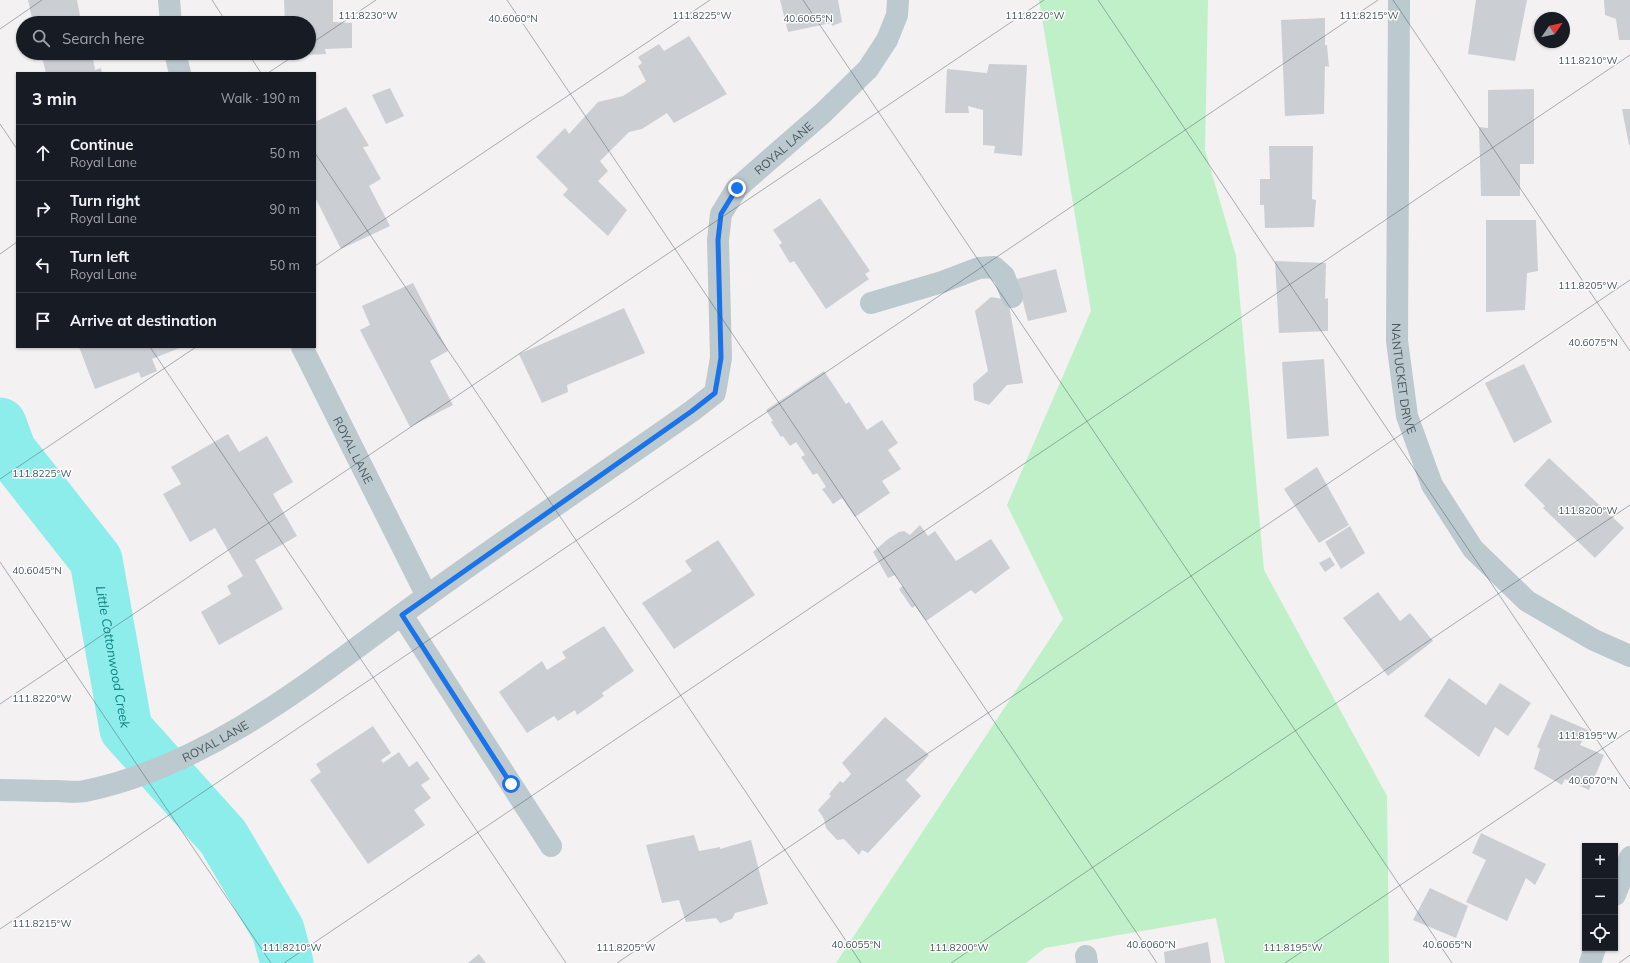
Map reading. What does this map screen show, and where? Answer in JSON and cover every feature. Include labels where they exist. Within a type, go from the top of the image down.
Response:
[{"type":"street","points":[[169,0],[170,16]]},
{"type":"street","name":"ROYAL LANE","points":[[0,790],[83,792],[135,777],[191,754],[284,700],[427,596],[686,416],[715,393],[721,358],[718,240],[721,214],[737,188],[823,113],[868,69],[887,40],[897,14],[898,0]]},
{"type":"street","name":"NANTUCKET DRIVE","points":[[1399,0],[1397,341],[1407,416],[1432,485],[1473,549],[1527,601],[1594,640],[1630,656]]},
{"type":"street","points":[[177,60],[180,72]]},
{"type":"street","points":[[871,303],[942,282],[979,268],[994,267],[1004,276],[1012,297]]},
{"type":"street","name":"ROYAL LANE","points":[[303,348],[427,596]]},
{"type":"street","points":[[402,615],[550,846]]},
{"type":"street","points":[[1618,887],[1630,857]]},
{"type":"street","points":[[1590,963],[1594,951]]},
{"type":"green space","points":[[1039,0],[1208,0],[1205,150],[1236,256],[1264,570],[1387,796],[1389,963],[1225,963],[1216,918],[1045,948],[1026,963],[836,963],[1063,619],[1007,505],[1091,311]]},
{"type":"building","points":[[28,0],[77,0],[80,16],[31,16]]},
{"type":"building","points":[[284,0],[333,0],[333,22],[352,23],[352,48],[325,49],[326,54],[316,55],[316,16],[285,16]]},
{"type":"building","points":[[780,0],[838,0],[842,22],[832,26],[831,23],[788,32]]},
{"type":"building","points":[[1476,0],[1527,0],[1515,61],[1468,54]]},
{"type":"building","points":[[1604,0],[1630,0],[1630,40],[1619,40],[1616,19],[1605,15]]},
{"type":"building","points":[[1325,18],[1325,45],[1327,45],[1329,67],[1325,66],[1324,114],[1285,116],[1281,20]]},
{"type":"building","points":[[689,36],[727,94],[674,123],[667,113],[642,129],[629,132],[600,161],[608,171],[598,181],[627,210],[608,236],[563,195],[568,189],[536,157],[565,128],[569,134],[598,102],[623,96],[646,81],[638,66],[642,63],[638,57],[659,44],[664,51]]},
{"type":"building","points":[[43,60],[93,60],[95,70],[101,68],[102,72],[46,72]]},
{"type":"building","points":[[989,64],[1027,65],[1022,156],[994,153],[995,146],[983,145],[983,110],[968,106],[969,113],[945,113],[947,69],[987,73]]},
{"type":"building","points":[[390,88],[404,116],[386,124],[372,95]]},
{"type":"building","points":[[1534,89],[1534,164],[1520,164],[1520,196],[1481,196],[1479,127],[1488,128],[1488,90]]},
{"type":"building","points":[[346,107],[369,146],[363,147],[381,179],[369,186],[390,226],[341,249],[316,199],[316,122]]},
{"type":"building","points":[[1622,109],[1630,109],[1630,145],[1629,145]]},
{"type":"building","points":[[1269,146],[1313,146],[1312,199],[1316,200],[1314,227],[1265,228],[1264,205],[1260,205],[1260,179],[1270,179]]},
{"type":"building","points":[[820,198],[870,271],[865,274],[869,279],[826,309],[794,261],[790,263],[779,245],[782,243],[773,230]]},
{"type":"building","points":[[1486,220],[1536,220],[1538,271],[1527,273],[1525,310],[1486,312]]},
{"type":"building","points":[[1275,261],[1326,263],[1325,299],[1328,298],[1328,331],[1279,333]]},
{"type":"building","points":[[1056,269],[1067,312],[1028,321],[1017,279]]},
{"type":"building","points":[[413,283],[448,351],[430,361],[453,405],[410,427],[360,330],[370,325],[362,306]]},
{"type":"building","points":[[991,297],[1008,300],[1023,383],[1007,385],[989,405],[974,400],[973,384],[988,371],[975,311]]},
{"type":"building","points":[[624,308],[645,353],[567,385],[568,392],[542,403],[519,354]]},
{"type":"building","points":[[79,348],[180,348],[152,359],[157,371],[141,378],[139,372],[95,389]]},
{"type":"building","points":[[1324,359],[1329,436],[1287,439],[1282,362]]},
{"type":"building","points":[[1524,364],[1552,422],[1514,443],[1485,383]]},
{"type":"building","points":[[824,371],[846,404],[849,402],[867,430],[882,420],[898,443],[888,450],[901,469],[882,481],[890,493],[855,517],[842,498],[833,504],[822,489],[826,487],[817,473],[813,475],[801,457],[805,455],[796,442],[790,446],[783,436],[781,437],[771,422],[773,421],[766,410]]},
{"type":"building","points":[[228,434],[239,452],[267,436],[293,482],[273,494],[297,536],[255,560],[283,609],[219,645],[201,612],[231,594],[227,586],[243,576],[215,528],[190,542],[163,494],[181,484],[171,467]]},
{"type":"building","points":[[1549,458],[1624,528],[1595,558],[1543,508],[1545,506],[1524,485]]},
{"type":"building","points":[[1317,467],[1349,525],[1319,543],[1284,489]]},
{"type":"building","points":[[920,525],[928,536],[935,531],[956,561],[991,539],[1010,568],[975,594],[971,590],[926,621],[915,606],[912,608],[899,589],[903,586],[895,575],[888,578],[873,552],[899,532],[904,531],[910,535]]},
{"type":"building","points":[[1350,526],[1365,553],[1341,569],[1325,542]]},
{"type":"building","points":[[718,540],[755,595],[674,649],[642,603],[692,571],[685,561]]},
{"type":"building","points":[[1330,557],[1335,565],[1325,572],[1319,563]]},
{"type":"building","points":[[1378,592],[1400,621],[1410,613],[1433,641],[1388,676],[1343,618]]},
{"type":"building","points":[[604,626],[634,671],[602,693],[604,696],[577,715],[575,710],[558,721],[554,716],[527,733],[499,692],[542,661],[547,670],[566,658],[562,652]]},
{"type":"building","points":[[1449,678],[1486,705],[1500,683],[1531,703],[1508,736],[1495,727],[1479,757],[1424,716]]},
{"type":"building","points":[[1551,714],[1588,730],[1580,745],[1604,755],[1589,790],[1565,779],[1562,785],[1534,769],[1540,749],[1537,747]]},
{"type":"building","points":[[885,717],[929,755],[906,780],[921,796],[868,853],[862,850],[859,855],[844,839],[837,840],[826,828],[824,819],[818,810],[831,796],[829,794],[840,781],[843,783],[851,774],[842,763]]},
{"type":"building","points":[[373,726],[391,753],[381,760],[383,763],[399,752],[409,767],[417,761],[430,779],[421,785],[431,798],[414,810],[425,825],[368,864],[310,780],[321,772],[316,764]]},
{"type":"building","points":[[1481,833],[1546,864],[1535,885],[1526,878],[1507,921],[1466,902],[1486,860],[1472,853]]},
{"type":"building","points":[[694,835],[699,851],[720,847],[720,849],[751,840],[768,904],[735,913],[732,919],[720,923],[716,918],[686,922],[679,900],[662,903],[646,845]]},
{"type":"building","points":[[1430,888],[1468,906],[1456,938],[1413,920]]},
{"type":"building","points":[[1208,942],[1211,963],[1165,963],[1164,952]]},
{"type":"building","points":[[479,954],[486,963],[468,963]]},
{"type":"waterway","name":"Little Cottonwood Creek","points":[[0,424],[10,451],[96,560],[126,729],[223,837],[278,930],[287,963]]},
{"type":"route","points":[[511,784],[402,615],[692,411],[715,393],[721,358],[718,240],[721,214],[737,188]]}]
